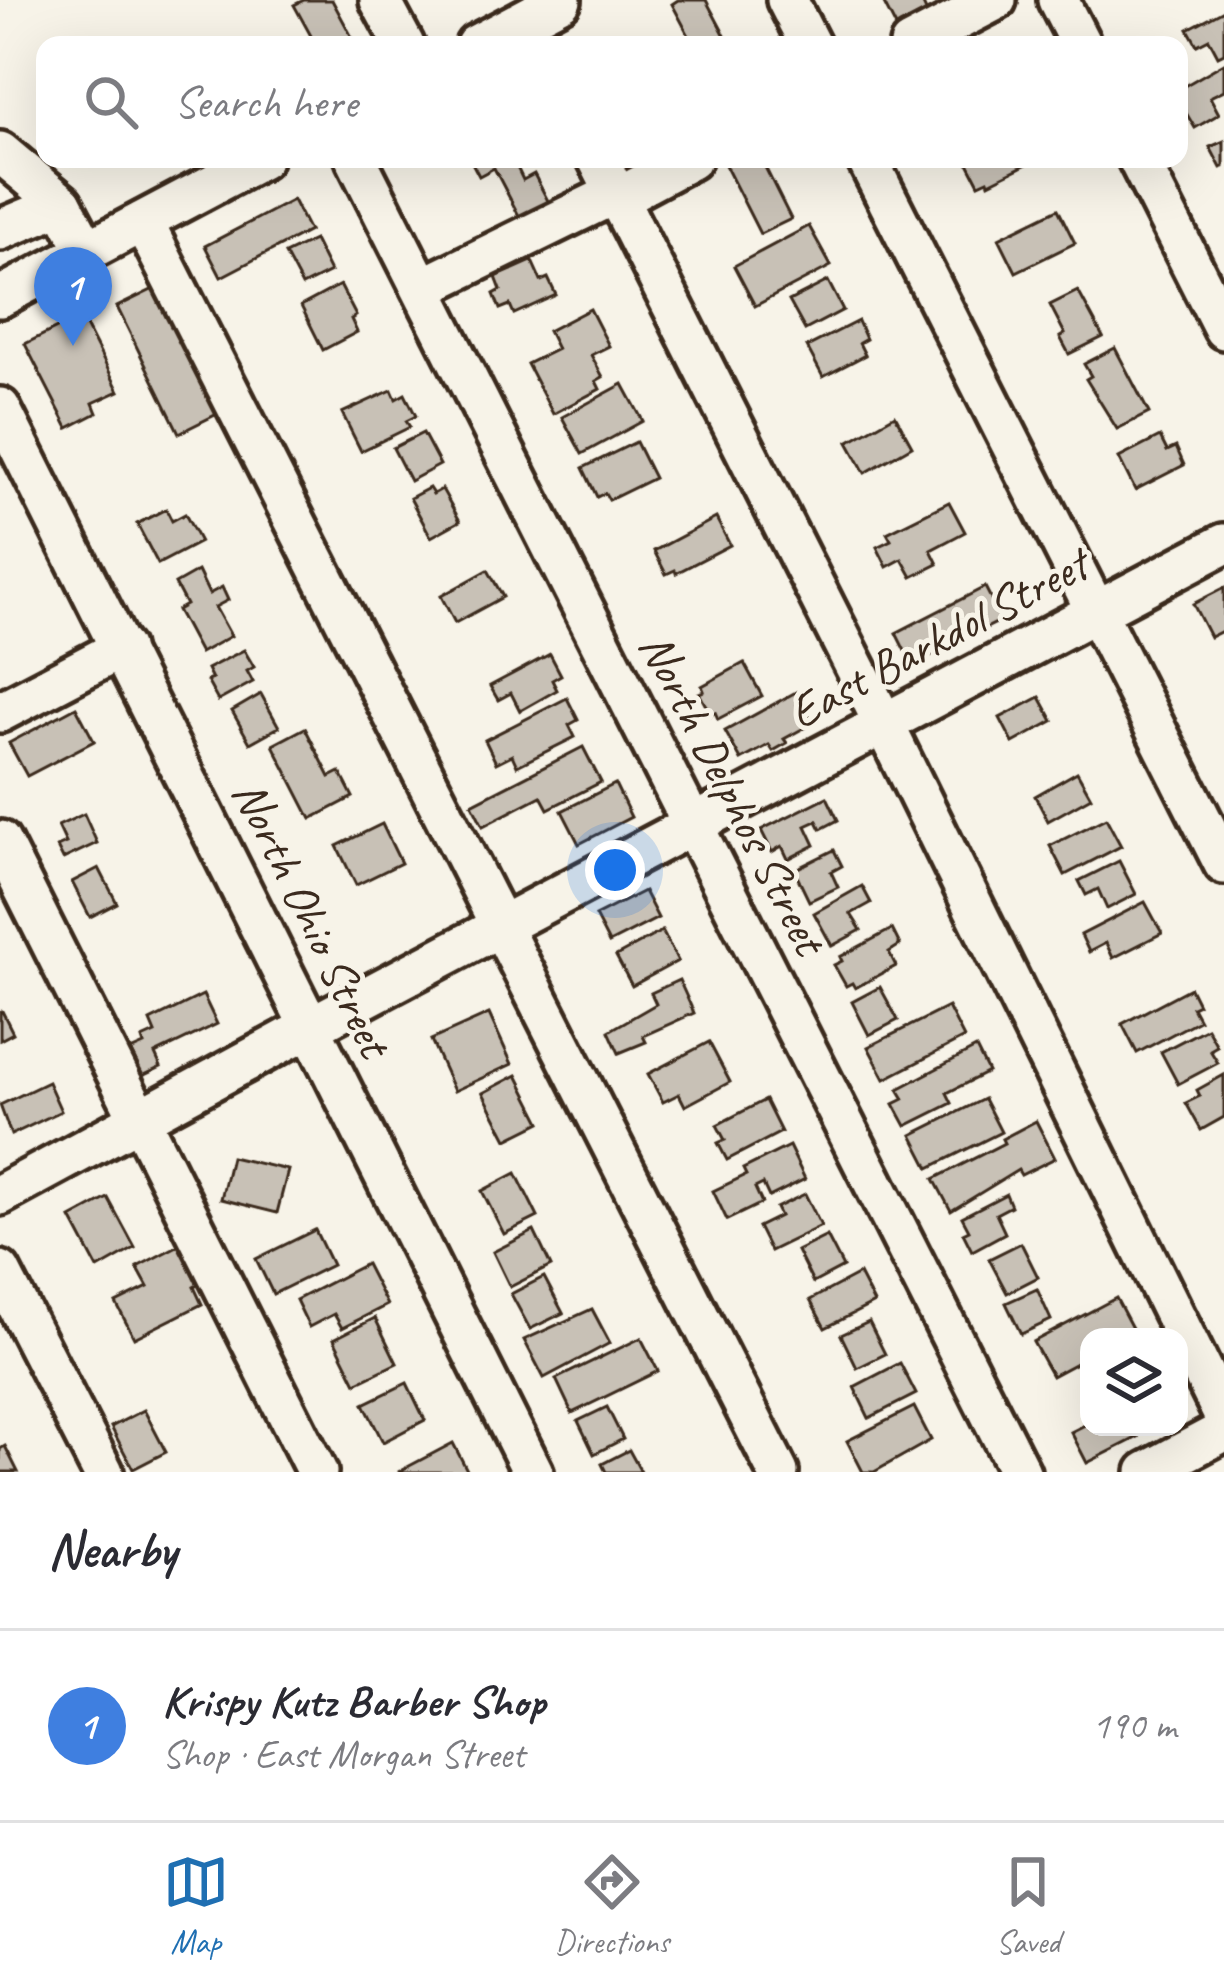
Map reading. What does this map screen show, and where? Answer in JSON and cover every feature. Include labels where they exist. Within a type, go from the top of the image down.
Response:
[{"type":"street","points":[[380,0],[399,36]]},
{"type":"street","points":[[531,32],[561,0]]},
{"type":"street","points":[[787,0],[805,36]]},
{"type":"street","points":[[927,36],[996,0]]},
{"type":"street","points":[[1058,0],[1076,36]]},
{"type":"street","points":[[0,152],[62,204],[87,251]]},
{"type":"street","points":[[0,297],[244,168]]},
{"type":"street","name":"North Delphos Street","points":[[361,168],[1020,1472]]},
{"type":"street","points":[[422,288],[610,183],[661,168]]},
{"type":"street","points":[[872,168],[1224,864]]},
{"type":"street","points":[[1143,168],[1224,329]]},
{"type":"street","points":[[610,183],[1224,1416]]},
{"type":"street","points":[[0,230],[62,204]]},
{"type":"street","points":[[142,222],[778,1472]]},
{"type":"street","name":"North Ohio Street","points":[[0,408],[533,1472]]},
{"type":"street","name":"East Barkdol Street","points":[[0,1195],[1224,544]]},
{"type":"street","points":[[0,712],[122,648]]},
{"type":"street","points":[[0,842],[317,1472]]},
{"type":"street","points":[[0,1271],[103,1472]]},
{"type":"street","points":[[1148,1472],[1224,1431]]},
{"type":"building","points":[[304,0],[332,0],[351,36],[311,36],[294,5]]},
{"type":"building","points":[[706,0],[725,36],[689,36],[672,4]]},
{"type":"building","points":[[882,0],[921,0],[931,22],[900,36]]},
{"type":"building","points":[[1224,10],[1224,53],[1218,56],[1209,39],[1197,45],[1188,29]]},
{"type":"building","points":[[1224,63],[1224,90],[1210,97],[1219,114],[1195,128],[1188,116],[1188,84]]},
{"type":"building","points":[[1224,141],[1224,167],[1221,168],[1210,147]]},
{"type":"building","points":[[494,168],[517,168],[523,180],[534,174],[557,218],[528,233]]},
{"type":"building","points":[[727,168],[766,168],[791,219],[760,234]]},
{"type":"building","points":[[971,168],[1019,168],[989,183],[979,184]]},
{"type":"building","points":[[293,200],[309,231],[221,277],[205,246]]},
{"type":"building","points":[[1058,209],[1075,243],[1016,272],[999,238]]},
{"type":"building","points":[[809,226],[831,266],[755,306],[734,266]]},
{"type":"building","points":[[314,240],[330,272],[302,286],[285,254]]},
{"type":"building","points":[[532,261],[541,281],[548,278],[556,295],[514,314],[510,305],[500,309],[494,294],[501,290],[496,277]]},
{"type":"building","points":[[828,281],[843,310],[805,330],[789,301]]},
{"type":"building","points":[[164,284],[227,409],[179,433],[117,307]]},
{"type":"building","points":[[340,285],[356,316],[351,319],[357,332],[323,350],[301,306]]},
{"type":"building","points":[[1078,291],[1103,337],[1069,354],[1050,305]]},
{"type":"building","points":[[590,309],[609,346],[591,355],[603,377],[596,381],[600,389],[553,414],[527,364],[557,349],[548,331]]},
{"type":"building","points":[[81,316],[119,391],[93,403],[97,413],[68,428],[25,344]]},
{"type":"building","points":[[858,321],[866,339],[859,343],[865,355],[823,377],[807,347]]},
{"type":"building","points":[[1115,348],[1149,413],[1117,429],[1086,379],[1091,376],[1084,364]]},
{"type":"building","points":[[623,384],[643,421],[582,454],[562,417]]},
{"type":"building","points":[[392,390],[396,399],[405,394],[416,416],[406,421],[410,427],[361,451],[342,413]]},
{"type":"building","points":[[895,415],[912,446],[865,473],[848,442]]},
{"type":"building","points":[[423,433],[440,465],[410,481],[393,448]]},
{"type":"building","points":[[1160,437],[1167,451],[1176,447],[1184,465],[1135,490],[1119,458]]},
{"type":"building","points":[[636,442],[654,478],[609,500],[605,493],[597,497],[583,468]]},
{"type":"building","points":[[429,488],[433,494],[442,489],[460,521],[431,537],[410,498]]},
{"type":"building","points":[[949,502],[965,532],[931,550],[938,564],[912,577],[902,559],[887,567],[877,547],[891,540],[887,533]]},
{"type":"building","points":[[166,509],[172,521],[185,514],[200,542],[158,564],[137,524]]},
{"type":"building","points":[[716,518],[730,545],[666,574],[654,551]]},
{"type":"building","points":[[488,570],[503,597],[455,623],[441,596]]},
{"type":"building","points":[[198,571],[209,594],[222,587],[228,600],[215,607],[231,636],[200,653],[177,610],[186,605],[175,584]]},
{"type":"building","points":[[985,587],[1002,620],[912,665],[896,633]]},
{"type":"building","points":[[1224,588],[1224,630],[1210,637],[1193,604]]},
{"type":"building","points":[[244,650],[254,667],[247,671],[253,682],[218,701],[207,681],[212,679],[207,669]]},
{"type":"building","points":[[550,654],[561,675],[552,680],[557,690],[520,711],[511,693],[498,700],[490,686]]},
{"type":"building","points":[[744,663],[762,696],[718,719],[699,693],[704,691],[702,686]]},
{"type":"building","points":[[796,692],[813,723],[773,751],[769,745],[741,760],[725,731]]},
{"type":"building","points":[[261,694],[279,727],[250,743],[232,711]]},
{"type":"building","points":[[1040,697],[1053,721],[1013,743],[1000,718]]},
{"type":"building","points":[[567,698],[578,720],[569,725],[575,737],[517,766],[512,755],[496,763],[485,740]]},
{"type":"building","points":[[76,707],[94,741],[27,776],[9,743]]},
{"type":"building","points":[[305,728],[330,777],[340,772],[353,797],[311,819],[273,745]]},
{"type":"building","points":[[583,747],[601,782],[548,809],[541,796],[483,826],[472,804]]},
{"type":"building","points":[[1077,772],[1091,797],[1048,821],[1035,796]]},
{"type":"building","points":[[615,784],[631,817],[579,844],[562,811]]},
{"type":"building","points":[[827,797],[838,820],[821,829],[817,821],[806,826],[815,845],[788,859],[782,846],[772,852],[761,830]]},
{"type":"building","points":[[84,814],[97,843],[63,859],[57,847],[66,843],[58,826]]},
{"type":"building","points":[[1106,818],[1121,846],[1065,875],[1050,846]]},
{"type":"building","points":[[382,824],[401,863],[356,885],[337,846]]},
{"type":"building","points":[[834,850],[842,866],[831,872],[838,887],[809,901],[794,870]]},
{"type":"building","points":[[1119,861],[1136,894],[1107,909],[1098,889],[1086,895],[1079,881]]},
{"type":"building","points":[[99,868],[117,903],[90,917],[72,882]]},
{"type":"building","points":[[862,886],[871,903],[851,914],[861,930],[832,946],[814,913]]},
{"type":"building","points":[[644,891],[658,918],[609,943],[595,916]]},
{"type":"building","points":[[1145,902],[1162,933],[1113,958],[1106,943],[1089,952],[1081,935]]},
{"type":"building","points":[[892,929],[900,945],[889,952],[896,966],[855,988],[852,983],[846,986],[834,965],[842,961],[840,957]]},
{"type":"building","points":[[662,931],[678,961],[632,986],[616,956]]},
{"type":"building","points":[[679,980],[694,1013],[643,1036],[646,1042],[619,1053],[609,1031],[656,1004],[651,993]]},
{"type":"building","points":[[880,987],[898,1020],[869,1035],[852,1002]]},
{"type":"building","points":[[1190,988],[1199,1020],[1137,1053],[1122,1024]]},
{"type":"building","points":[[203,995],[217,1024],[155,1054],[161,1067],[138,1078],[126,1053],[144,1045],[142,1039],[155,1033],[150,1021]]},
{"type":"building","points":[[948,1007],[964,1038],[885,1079],[868,1047]]},
{"type":"building","points":[[0,1012],[13,1033],[0,1040]]},
{"type":"building","points":[[489,1014],[512,1064],[454,1091],[431,1040]]},
{"type":"building","points":[[1207,1028],[1217,1046],[1210,1050],[1218,1063],[1178,1084],[1161,1052]]},
{"type":"building","points":[[709,1042],[730,1082],[685,1106],[679,1094],[663,1102],[648,1074]]},
{"type":"building","points":[[976,1048],[988,1072],[947,1093],[952,1103],[906,1126],[894,1104],[904,1099],[898,1089]]},
{"type":"building","points":[[517,1075],[541,1122],[507,1139],[483,1093]]},
{"type":"building","points":[[1224,1075],[1224,1117],[1201,1130],[1186,1103],[1200,1096],[1197,1090]]},
{"type":"building","points":[[48,1082],[61,1111],[11,1135],[0,1105]]},
{"type":"building","points":[[984,1099],[1001,1132],[929,1168],[912,1135]]},
{"type":"building","points":[[765,1100],[781,1132],[727,1160],[718,1143],[725,1140],[717,1125]]},
{"type":"building","points":[[1036,1121],[1055,1158],[1021,1175],[1018,1170],[951,1211],[934,1179]]},
{"type":"building","points":[[789,1146],[805,1179],[769,1197],[763,1184],[755,1188],[762,1203],[727,1220],[713,1191],[746,1175],[743,1169]]},
{"type":"building","points":[[231,1157],[288,1170],[277,1213],[221,1199]]},
{"type":"building","points":[[516,1173],[538,1217],[504,1234],[482,1191]]},
{"type":"building","points":[[805,1194],[821,1226],[770,1251],[758,1227],[780,1216],[776,1208]]},
{"type":"building","points":[[1006,1194],[1011,1206],[996,1214],[1005,1233],[972,1251],[962,1217]]},
{"type":"building","points":[[108,1198],[135,1248],[98,1269],[71,1218]]},
{"type":"building","points":[[315,1230],[332,1265],[273,1294],[256,1259]]},
{"type":"building","points":[[534,1231],[551,1266],[510,1287],[493,1252]]},
{"type":"building","points":[[827,1236],[843,1267],[813,1283],[797,1251]]},
{"type":"building","points":[[187,1241],[207,1280],[194,1287],[202,1304],[134,1338],[116,1303],[148,1287],[137,1267]]},
{"type":"building","points":[[1021,1243],[1038,1277],[1007,1293],[989,1259]]},
{"type":"building","points":[[366,1264],[387,1305],[342,1328],[334,1314],[309,1327],[296,1300]]},
{"type":"building","points":[[859,1274],[874,1303],[825,1328],[810,1300]]},
{"type":"building","points":[[544,1277],[563,1313],[530,1329],[511,1294]]},
{"type":"building","points":[[1037,1289],[1051,1320],[1021,1334],[1006,1303]]},
{"type":"building","points":[[1116,1298],[1132,1328],[1080,1328],[1080,1361],[1052,1376],[1033,1342]]},
{"type":"building","points":[[592,1309],[610,1343],[544,1378],[524,1340]]},
{"type":"building","points":[[375,1318],[397,1363],[356,1383],[334,1339]]},
{"type":"building","points":[[869,1322],[885,1354],[857,1368],[841,1335]]},
{"type":"building","points":[[641,1338],[658,1371],[572,1413],[556,1379]]},
{"type":"building","points":[[900,1363],[916,1394],[869,1418],[854,1387]]},
{"type":"building","points":[[407,1383],[425,1420],[383,1442],[364,1404]]},
{"type":"building","points":[[607,1407],[623,1439],[594,1454],[578,1421]]},
{"type":"building","points":[[914,1407],[931,1440],[874,1472],[863,1472],[847,1441]]},
{"type":"building","points":[[144,1410],[166,1452],[133,1469],[111,1427]]},
{"type":"building","points":[[1080,1428],[1080,1436],[1138,1437],[1087,1463],[1071,1432]]},
{"type":"building","points":[[453,1443],[468,1472],[398,1472]]},
{"type":"building","points":[[5,1446],[18,1472],[0,1472],[0,1449]]},
{"type":"building","points":[[629,1450],[641,1472],[606,1472],[602,1464]]},
{"type":"place","name":"Krispy Kutz Barber Shop","points":[[73,346]]}]
